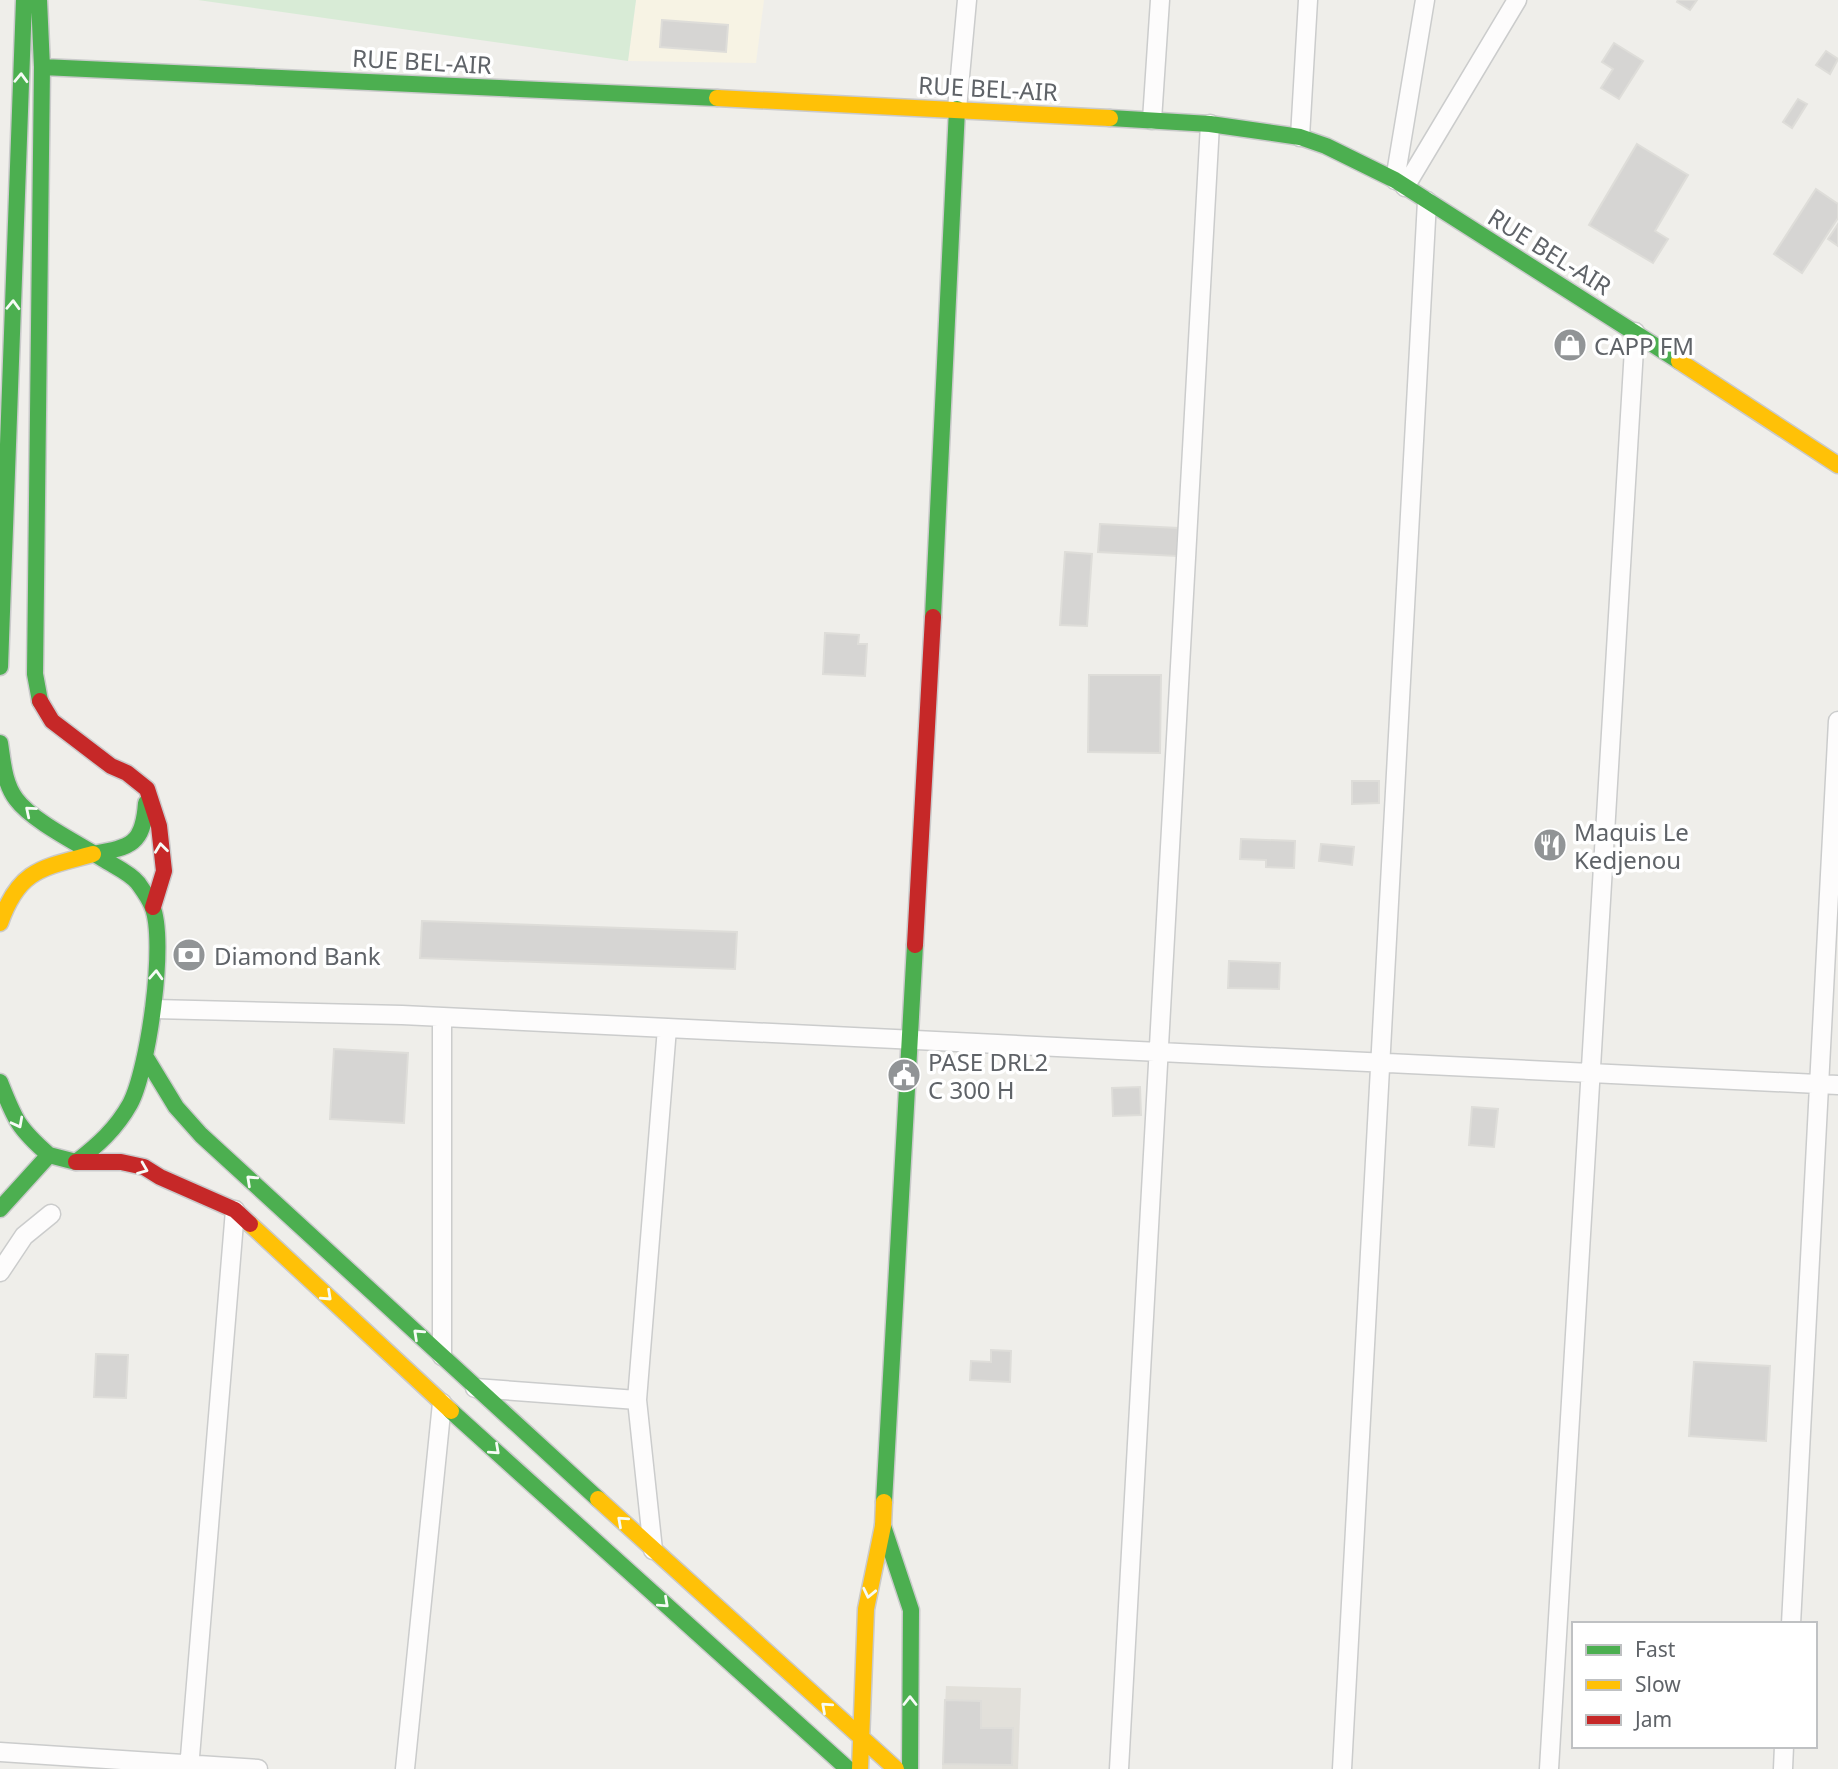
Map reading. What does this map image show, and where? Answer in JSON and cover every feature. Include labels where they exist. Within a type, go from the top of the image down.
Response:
[{"type":"main road","points":[[0,667],[24,0]]},
{"type":"main road","points":[[39,0],[42,67],[35,674],[41,706],[52,721],[111,766],[127,773],[147,789],[159,826],[164,870],[153,907],[157,942],[154,1010],[132,1101],[104,1140],[76,1162]]},
{"type":"main road","name":"RUE BEL-AIR","points":[[42,67],[957,109],[1210,124],[1300,137],[1326,146],[1400,184],[1635,332],[1838,465]]},
{"type":"main road","points":[[860,1769],[866,1609],[883,1526],[911,1040],[957,109]]},
{"type":"main road","points":[[0,743],[5,776],[15,798],[30,813],[136,880],[153,907]]},
{"type":"main road","points":[[1,915],[9,895],[22,880],[38,869],[128,847],[145,828],[147,789]]},
{"type":"main road","points":[[145,1056],[176,1107],[201,1135],[895,1769]]},
{"type":"main road","points":[[0,1082],[24,1135],[49,1155],[76,1162],[121,1162],[144,1167],[160,1177],[235,1210],[442,1403],[848,1769]]},
{"type":"main road","points":[[0,1209],[49,1155]]},
{"type":"main road","points":[[883,1526],[911,1610],[910,1769]]},
{"type":"street","points":[[957,109],[967,0]]},
{"type":"street","points":[[1152,120],[1160,0]]},
{"type":"street","points":[[1300,137],[1308,0]]},
{"type":"street","points":[[1400,184],[1425,0]]},
{"type":"street","points":[[1400,184],[1517,0]]},
{"type":"street","points":[[1119,1769],[1210,124]]},
{"type":"street","points":[[1342,1769],[1427,201]]},
{"type":"street","points":[[1549,1769],[1635,332]]},
{"type":"street","points":[[1791,1622],[1838,721]]},
{"type":"street","points":[[154,1010],[442,1017],[1838,1084]]},
{"type":"street","points":[[442,1017],[442,1356]]},
{"type":"street","points":[[653,1550],[637,1400],[667,1028]]},
{"type":"street","points":[[189,1767],[235,1210]]},
{"type":"street","points":[[0,1272],[24,1236],[51,1214]]},
{"type":"street","points":[[475,1388],[637,1400]]},
{"type":"street","points":[[405,1769],[442,1403]]},
{"type":"street","points":[[1783,1769],[1784,1748]]},
{"type":"street","points":[[0,1752],[189,1767],[258,1769]]},
{"type":"shaded area","points":[[636,0],[764,0],[756,63],[628,61]]},
{"type":"shaded area","points":[[946,1686],[1021,1688],[1018,1769],[942,1769]]},
{"type":"green space","points":[[198,0],[636,0],[628,61]]},
{"type":"building","points":[[1697,0],[1690,10],[1677,2]]},
{"type":"building","points":[[662,20],[728,25],[726,52],[660,47]]},
{"type":"building","points":[[1614,43],[1643,61],[1619,99],[1601,88],[1613,69],[1602,62]]},
{"type":"building","points":[[1826,51],[1838,59],[1830,74],[1816,65]]},
{"type":"building","points":[[1798,99],[1807,104],[1792,128],[1783,122]]},
{"type":"building","points":[[1637,144],[1688,175],[1655,231],[1668,239],[1653,263],[1589,225]]},
{"type":"building","points":[[1816,189],[1838,204],[1838,218],[1802,273],[1774,254]]},
{"type":"building","points":[[1838,224],[1838,246],[1828,239]]},
{"type":"building","points":[[1100,524],[1178,528],[1177,556],[1098,552]]},
{"type":"building","points":[[1065,552],[1092,554],[1087,626],[1060,625]]},
{"type":"building","points":[[825,633],[859,635],[858,644],[867,644],[865,676],[823,674]]},
{"type":"building","points":[[1089,675],[1161,675],[1160,753],[1088,752]]},
{"type":"building","points":[[1352,781],[1379,781],[1379,803],[1352,804]]},
{"type":"building","points":[[1241,839],[1295,841],[1294,868],[1266,867],[1266,860],[1240,859]]},
{"type":"building","points":[[1321,844],[1354,847],[1352,865],[1319,861]]},
{"type":"building","points":[[422,921],[737,932],[735,969],[420,958]]},
{"type":"building","points":[[1229,961],[1280,963],[1279,989],[1228,988]]},
{"type":"building","points":[[334,1049],[408,1053],[404,1123],[330,1119]]},
{"type":"building","points":[[1140,1087],[1141,1115],[1113,1116],[1112,1088]]},
{"type":"building","points":[[1472,1107],[1498,1109],[1494,1147],[1469,1145]]},
{"type":"building","points":[[991,1350],[1011,1351],[1010,1382],[970,1380],[971,1361],[991,1362]]},
{"type":"building","points":[[96,1354],[128,1355],[126,1398],[94,1397]]},
{"type":"building","points":[[1694,1362],[1770,1366],[1766,1441],[1689,1436]]},
{"type":"building","points":[[945,1700],[981,1701],[981,1728],[1013,1728],[1012,1765],[943,1764]]},
{"type":"traffic: fast","points":[[0,667],[24,0]]},
{"type":"traffic: fast","points":[[39,0],[42,67],[35,674],[40,701]]},
{"type":"traffic: fast","points":[[42,67],[717,98]]},
{"type":"traffic: fast","points":[[933,617],[957,109]]},
{"type":"traffic: fast","points":[[1110,118],[1210,124],[1300,137],[1326,146],[1395,180],[1679,361]]},
{"type":"traffic: fast","points":[[0,743],[9,786],[23,807],[44,824],[122,870],[138,883],[152,906],[157,947],[149,1036],[137,1087],[125,1113],[113,1129],[76,1162],[49,1155],[0,1209]]},
{"type":"traffic: fast","points":[[93,854],[117,849],[133,842],[142,828],[146,803]]},
{"type":"traffic: fast","points":[[884,1502],[915,945]]},
{"type":"traffic: fast","points":[[145,1056],[176,1107],[201,1135],[598,1499]]},
{"type":"traffic: fast","points":[[0,1082],[19,1123],[30,1138],[49,1155]]},
{"type":"traffic: fast","points":[[451,1411],[848,1769]]},
{"type":"traffic: fast","points":[[883,1526],[911,1610],[910,1769]]},
{"type":"traffic: slow","points":[[717,98],[1110,118]]},
{"type":"traffic: slow","points":[[1679,361],[1838,465]]},
{"type":"traffic: slow","points":[[0,923],[7,905],[24,881],[46,868],[93,854]]},
{"type":"traffic: slow","points":[[250,1224],[451,1411]]},
{"type":"traffic: slow","points":[[598,1499],[896,1769]]},
{"type":"traffic: slow","points":[[860,1769],[866,1609],[883,1526],[884,1502]]},
{"type":"traffic: jam","points":[[915,945],[933,617]]},
{"type":"traffic: jam","points":[[40,701],[52,721],[111,766],[127,773],[147,789],[159,826],[164,871],[153,907]]},
{"type":"traffic: jam","points":[[76,1162],[121,1162],[144,1167],[160,1177],[235,1210],[250,1224]]},
{"type":"place","name":"CAPP FM","points":[[1570,345]]},
{"type":"place","name":"Maquis Le Kedjenou","points":[[1550,845]]},
{"type":"place","name":"Diamond Bank","points":[[189,955]]},
{"type":"place","name":"PASE DRL2 C 300 H","points":[[904,1075]]}]
